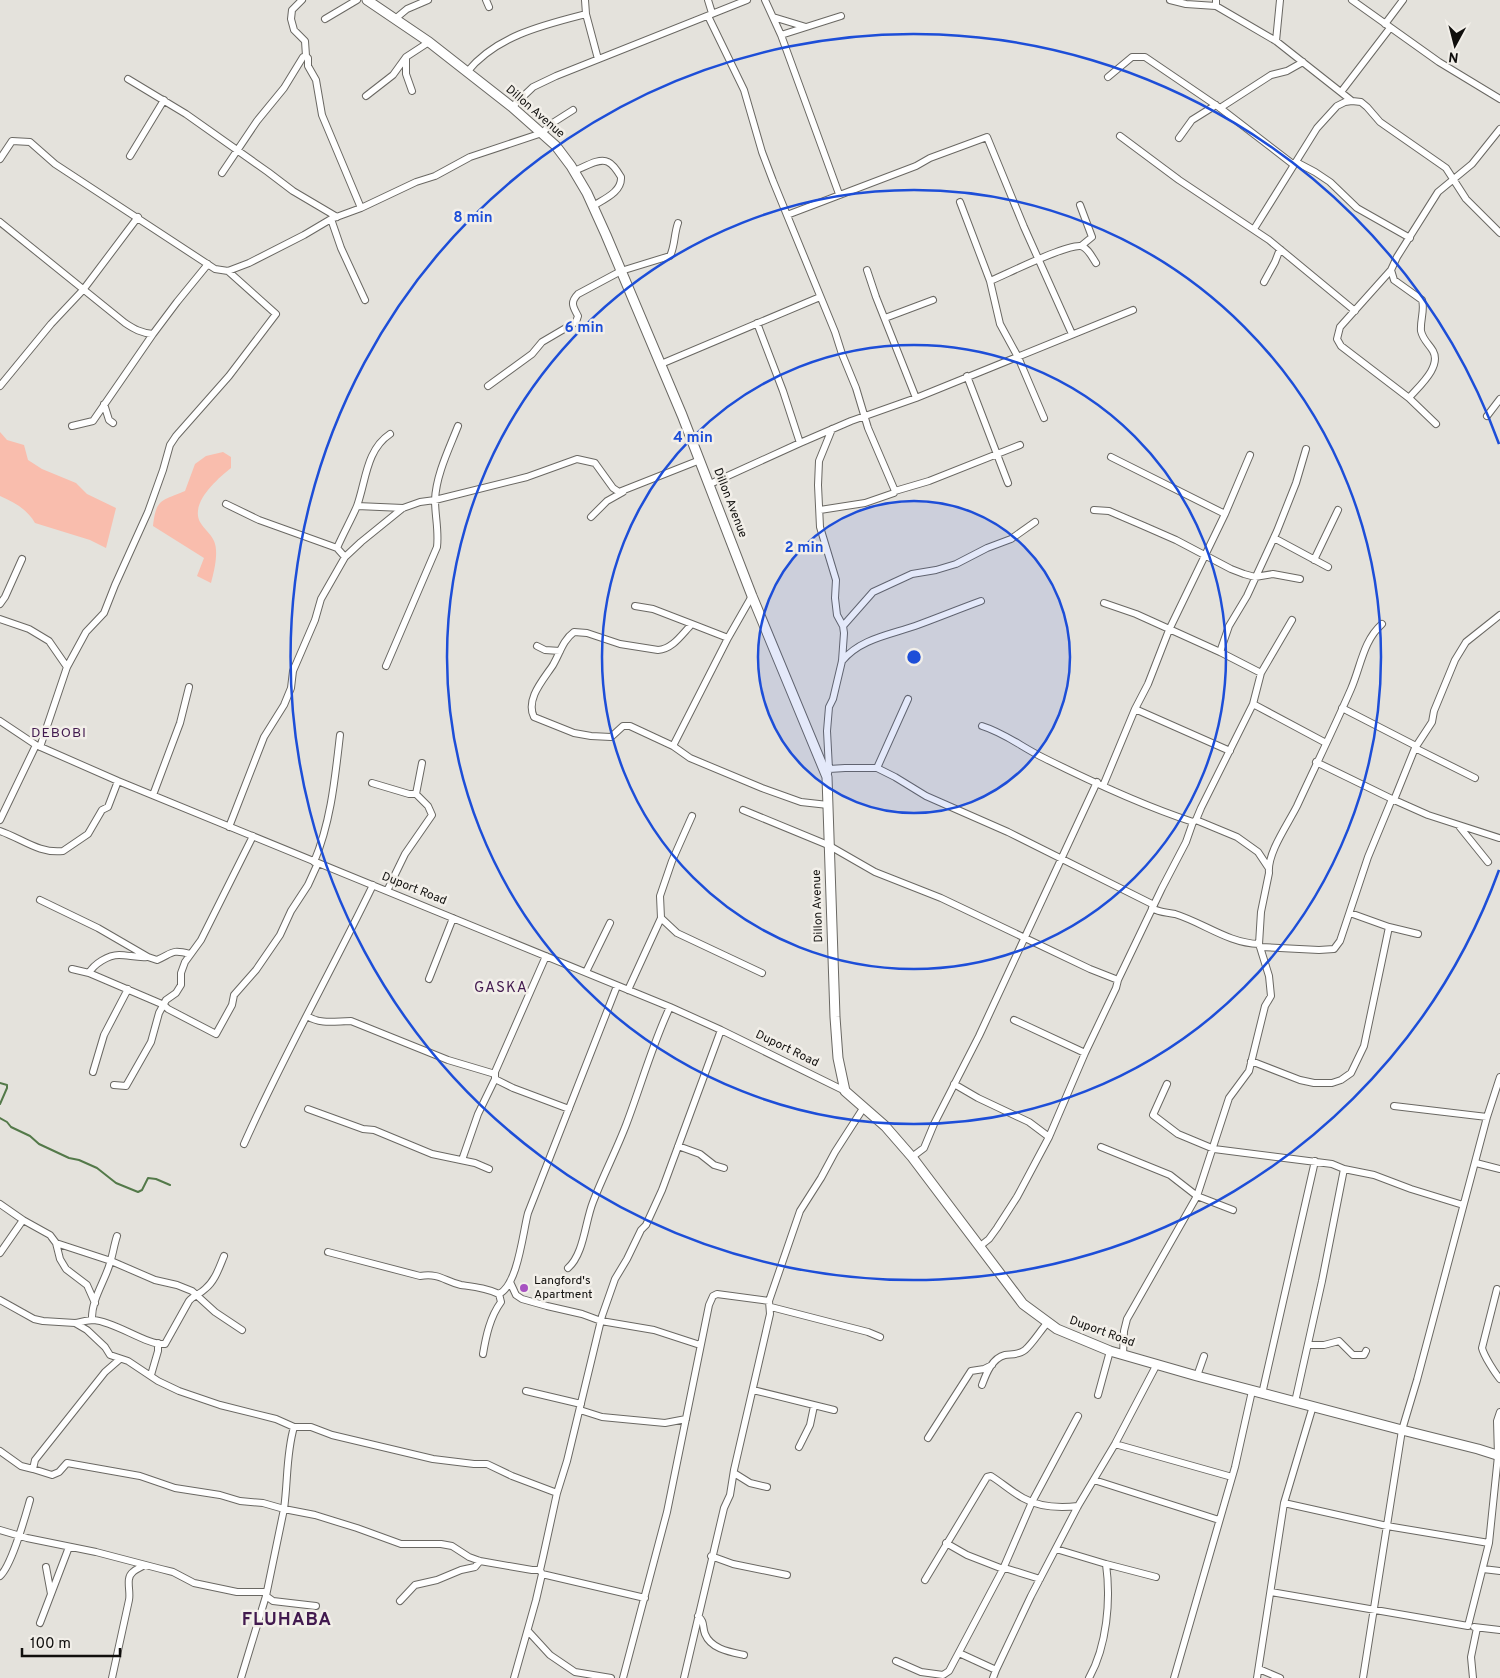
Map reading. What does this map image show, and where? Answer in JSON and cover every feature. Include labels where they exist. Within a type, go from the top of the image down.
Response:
[{"type":"street","points":[[302,0],[292,10],[291,19],[294,30],[305,41],[308,66],[316,80],[322,115],[361,208]]},
{"type":"street","points":[[325,19],[357,0]]},
{"type":"street","name":"Dillon Avenue","points":[[367,0],[429,42],[542,133],[556,146],[587,192],[661,364],[710,484],[752,596],[828,773],[828,845],[835,1017],[838,1058],[844,1091]]},
{"type":"street","points":[[394,19],[407,9],[428,0]]},
{"type":"street","points":[[486,0],[489,7]]},
{"type":"street","points":[[586,0],[586,14],[598,59]]},
{"type":"street","points":[[708,0],[710,14],[744,90],[762,152],[835,332],[856,388],[863,416],[895,491]]},
{"type":"street","points":[[512,107],[533,87],[747,0]]},
{"type":"street","points":[[766,0],[781,35],[839,194]]},
{"type":"street","points":[[1170,0],[1186,4],[1216,3],[1276,40],[1352,101]]},
{"type":"street","points":[[1276,40],[1280,0]]},
{"type":"street","points":[[1352,0],[1439,62],[1500,100]]},
{"type":"street","points":[[1341,92],[1388,26],[1403,0]]},
{"type":"street","points":[[467,72],[477,60],[512,37],[556,21],[586,14]]},
{"type":"street","points":[[781,35],[841,16]]},
{"type":"street","points":[[773,17],[806,27]]},
{"type":"street","points":[[366,96],[393,75],[406,57],[429,42]]},
{"type":"street","points":[[222,173],[257,121],[284,88],[303,57],[306,56]]},
{"type":"street","points":[[406,57],[406,74],[412,91]]},
{"type":"street","points":[[1108,77],[1132,57],[1145,57],[1295,163],[1315,172],[1330,182],[1357,208],[1410,238]]},
{"type":"street","points":[[1180,138],[1192,120],[1218,107],[1271,75],[1287,71],[1304,62]]},
{"type":"street","points":[[128,79],[164,100],[334,218],[341,248],[365,300]]},
{"type":"street","points":[[130,156],[164,100]]},
{"type":"street","points":[[1254,229],[1317,128],[1332,110],[1344,102],[1352,101],[1361,102],[1380,122],[1446,168],[1466,199],[1500,233]]},
{"type":"street","points":[[228,272],[273,251],[334,218],[361,208],[416,182],[435,176],[470,157],[542,133],[573,110]]},
{"type":"street","points":[[1436,424],[1409,398],[1341,346],[1336,336],[1340,327],[1392,270],[1397,258],[1438,192],[1454,180],[1482,153],[1500,129]]},
{"type":"street","points":[[1120,136],[1225,212],[1254,229],[1355,311]]},
{"type":"street","points":[[788,215],[987,137],[1024,227],[1040,259],[1072,334]]},
{"type":"street","points":[[0,159],[12,141],[30,142],[55,164],[208,264],[228,272],[276,314],[229,376],[170,445],[148,512],[104,613],[86,632],[67,667],[38,746],[0,820]]},
{"type":"street","points":[[574,171],[597,162],[607,161],[621,177],[620,187],[593,206]]},
{"type":"street","points":[[960,202],[990,281],[1000,324],[1018,357],[1044,418]]},
{"type":"street","points":[[990,281],[1061,250],[1081,246],[1092,237],[1080,206]]},
{"type":"street","points":[[0,386],[51,324],[83,290],[138,217]]},
{"type":"street","points":[[0,222],[83,290],[137,331],[153,334]]},
{"type":"street","points":[[488,386],[532,354],[542,342],[576,322],[578,316],[572,304],[578,294],[621,271],[670,256],[678,223]]},
{"type":"street","points":[[1081,246],[1087,250],[1096,263]]},
{"type":"street","points":[[1264,282],[1280,249]]},
{"type":"street","points":[[72,426],[93,420],[176,302],[208,264]]},
{"type":"street","points":[[867,270],[916,398]]},
{"type":"street","points":[[1392,270],[1394,280],[1422,300],[1424,308],[1421,330],[1424,340],[1434,352],[1436,361],[1433,370],[1409,398]]},
{"type":"street","points":[[661,364],[820,297]]},
{"type":"street","points":[[885,318],[933,300]]},
{"type":"street","points":[[710,484],[863,416],[916,398],[1133,310]]},
{"type":"street","points":[[757,323],[783,390],[800,443]]},
{"type":"street","points":[[968,376],[1008,484]]},
{"type":"street","points":[[1487,416],[1500,399]]},
{"type":"street","points":[[104,404],[109,420],[114,423]]},
{"type":"street","points":[[386,666],[437,547],[439,536],[435,500],[439,480],[458,426]]},
{"type":"street","points":[[832,429],[819,461],[818,485],[820,527],[836,580],[835,598],[837,615],[843,626],[842,661],[833,699],[829,707],[827,731],[828,773],[844,768],[877,768],[896,777],[926,796],[1008,832],[1153,907],[1158,912],[1174,914],[1247,944],[1318,950],[1334,948],[1340,941],[1368,857],[1416,747],[1432,722],[1434,711],[1455,660],[1466,642],[1500,615]]},
{"type":"street","points":[[336,548],[357,506],[372,453],[382,439],[390,434]]},
{"type":"street","points":[[820,510],[865,503],[895,491],[929,481],[1020,445]]},
{"type":"street","points":[[1220,652],[1229,626],[1247,596],[1274,538],[1296,483],[1306,449]]},
{"type":"street","points":[[912,1157],[924,1148],[979,1036],[1148,684],[1169,630],[1204,555],[1212,543],[1250,456]]},
{"type":"street","points":[[1110,457],[1225,514]]},
{"type":"street","points":[[229,827],[264,737],[284,705],[291,688],[293,671],[315,620],[321,599],[345,557],[361,542],[403,508],[420,502],[527,477],[577,459],[594,462],[616,492],[624,492]]},
{"type":"street","points":[[592,518],[607,501],[700,460]]},
{"type":"street","points":[[226,504],[259,520],[336,548],[345,557]]},
{"type":"street","points":[[357,506],[403,508]]},
{"type":"street","points":[[1094,510],[1109,512],[1176,540],[1231,569],[1255,577],[1273,574],[1300,579]]},
{"type":"street","points":[[1314,560],[1338,510]]},
{"type":"street","points":[[843,626],[873,592],[912,574],[956,564],[987,548],[1011,539],[1035,522]]},
{"type":"street","points":[[1274,538],[1328,567]]},
{"type":"street","points":[[0,604],[6,597],[22,559]]},
{"type":"street","points":[[673,746],[728,638],[752,596]]},
{"type":"street","points":[[842,661],[848,654],[867,641],[980,601]]},
{"type":"street","points":[[1104,603],[1136,614],[1261,673]]},
{"type":"street","points":[[636,606],[653,609],[728,638]]},
{"type":"street","points":[[0,619],[29,629],[49,641],[67,667]]},
{"type":"street","points":[[979,1247],[989,1239],[1017,1197],[1049,1137],[1118,980],[1253,704],[1261,673],[1292,620]]},
{"type":"street","points":[[692,624],[671,646],[664,650],[620,644],[587,633],[574,632],[568,637],[538,687],[531,711],[534,717],[574,733],[591,736],[611,737],[623,726],[630,726],[673,746],[690,758],[762,788],[800,802],[828,805]]},
{"type":"street","points":[[1268,868],[1283,831],[1296,808],[1352,687],[1367,644],[1372,634],[1382,624]]},
{"type":"street","points":[[537,646],[546,650],[560,651]]},
{"type":"street","points":[[153,796],[180,723],[189,687]]},
{"type":"street","points":[[877,768],[908,699]]},
{"type":"street","points":[[1253,704],[1326,743]]},
{"type":"street","points":[[1342,708],[1475,778]]},
{"type":"street","points":[[1135,709],[1230,752]]},
{"type":"street","name":"Duport Road","points":[[0,721],[38,746],[153,796],[670,1007],[844,1091],[885,1126],[912,1157],[1023,1304],[1065,1333],[1110,1351],[1197,1376],[1478,1448],[1499,1456]]},
{"type":"street","points":[[982,726],[995,730],[1028,750],[1152,808],[1195,821],[1237,837],[1258,852],[1268,868],[1269,873],[1261,912],[1260,946],[1269,976],[1271,996],[1265,1006],[1248,1071],[1230,1098],[1198,1196],[1127,1318],[1124,1331],[1123,1355]]},
{"type":"street","points":[[72,970],[88,973],[164,1005],[168,1009],[216,1034],[232,1005],[234,995],[256,970],[280,935],[291,911],[308,885],[326,831],[340,735]]},
{"type":"street","points":[[1316,762],[1428,815],[1499,838]]},
{"type":"street","points":[[416,794],[422,763]]},
{"type":"street","points":[[0,831],[15,836],[32,847],[63,851],[88,834],[102,810],[108,807],[118,781]]},
{"type":"street","points":[[372,783],[416,794],[428,806],[432,815],[405,854],[387,891]]},
{"type":"street","points":[[743,810],[828,845],[875,872],[941,898],[1090,969],[1118,980]]},
{"type":"street","points":[[628,990],[661,918],[660,896],[672,861],[692,816]]},
{"type":"street","points":[[1459,825],[1488,862]]},
{"type":"street","points":[[114,1085],[126,1086],[151,1042],[159,1013],[166,1000],[176,993],[181,985],[181,973],[190,954],[201,940],[253,836]]},
{"type":"street","points":[[244,1144],[258,1112],[372,885]]},
{"type":"street","points":[[40,900],[71,914],[148,957],[157,960],[177,950],[190,954]]},
{"type":"street","points":[[1350,913],[1389,927],[1418,934]]},
{"type":"street","points":[[429,979],[453,918]]},
{"type":"street","points":[[661,918],[677,933],[762,972]]},
{"type":"street","points":[[586,972],[610,923]]},
{"type":"street","points":[[1251,1062],[1300,1080],[1314,1083],[1332,1083],[1342,1080],[1350,1073],[1364,1046],[1389,927]]},
{"type":"street","points":[[120,941],[121,955]]},
{"type":"street","points":[[88,973],[99,963],[113,956],[148,957]]},
{"type":"street","points":[[462,1160],[478,1114],[546,956]]},
{"type":"street","points":[[499,1294],[503,1292],[510,1282],[520,1251],[528,1212],[618,986]]},
{"type":"street","points":[[93,1072],[104,1035],[128,989]]},
{"type":"street","points":[[568,1268],[573,1264],[578,1254],[593,1201],[620,1139],[670,1007]]},
{"type":"street","points":[[307,1016],[320,1022],[351,1022],[495,1077],[513,1088],[569,1110]]},
{"type":"street","points":[[1014,1020],[1085,1053]]},
{"type":"street","points":[[514,1678],[528,1631],[557,1493],[601,1321],[615,1279],[641,1230],[646,1225],[662,1190],[721,1030]]},
{"type":"street","points":[[1363,1678],[1402,1430],[1487,1117],[1500,1078]]},
{"type":"street","points":[[954,1084],[978,1098],[1029,1122],[1049,1137]]},
{"type":"street","points":[[1167,1084],[1153,1115],[1178,1134],[1214,1149],[1332,1164],[1344,1169],[1374,1175],[1411,1189],[1464,1205]]},
{"type":"street","points":[[1394,1106],[1487,1117]]},
{"type":"street","points":[[684,1678],[724,1508],[730,1495],[770,1304],[800,1211],[864,1107]]},
{"type":"street","points":[[308,1109],[363,1129],[374,1130],[432,1154],[462,1160],[489,1169]]},
{"type":"street","points":[[678,1146],[700,1154],[714,1165],[724,1168]]},
{"type":"street","points":[[1101,1147],[1170,1175],[1198,1196],[1233,1210]]},
{"type":"street","points":[[1262,1394],[1315,1161]]},
{"type":"street","points":[[1476,1163],[1500,1169]]},
{"type":"street","points":[[1295,1402],[1309,1345],[1344,1169]]},
{"type":"street","points":[[0,1204],[22,1220],[50,1235],[56,1243],[60,1259],[66,1269],[87,1285],[95,1304]]},
{"type":"street","points":[[0,1253],[22,1220]]},
{"type":"street","points":[[92,1320],[95,1304],[111,1261],[117,1236]]},
{"type":"street","points":[[56,1243],[111,1261],[155,1280],[177,1285],[198,1295],[216,1312],[242,1330]]},
{"type":"street","points":[[328,1252],[420,1276],[430,1274],[441,1276],[448,1281],[479,1286],[499,1294]]},
{"type":"street","points":[[0,1300],[42,1322],[75,1323],[92,1320],[127,1330],[158,1343],[166,1344],[192,1297],[198,1295],[209,1286],[214,1279],[224,1256]]},
{"type":"street","points":[[510,1282],[516,1295],[522,1299],[582,1314],[601,1321],[654,1330],[700,1345]]},
{"type":"street","points":[[1497,1289],[1482,1348],[1485,1358],[1500,1379]]},
{"type":"street","points":[[483,1354],[486,1336],[495,1309],[501,1302],[499,1294]]},
{"type":"street","points":[[623,1678],[667,1512],[700,1345],[709,1305],[713,1296],[726,1294],[770,1304],[880,1337]]},
{"type":"street","points":[[982,1385],[987,1372],[998,1358],[1004,1355],[1018,1354],[1024,1350],[1048,1322]]},
{"type":"street","points":[[75,1323],[87,1330],[105,1347],[110,1355],[128,1361],[179,1391],[220,1405],[276,1419],[294,1427],[312,1427],[332,1435],[433,1459],[487,1464],[512,1476],[557,1493]]},
{"type":"street","points":[[1309,1345],[1324,1345],[1341,1339],[1353,1354],[1364,1355],[1366,1351]]},
{"type":"street","points":[[150,1375],[158,1351],[158,1343]]},
{"type":"street","points":[[1098,1395],[1110,1351]]},
{"type":"street","points":[[1197,1376],[1204,1356]]},
{"type":"street","points":[[33,1469],[35,1460],[94,1384],[112,1364],[120,1359]]},
{"type":"street","points":[[993,1678],[1040,1579],[1078,1506],[1115,1444],[1157,1364]]},
{"type":"street","points":[[928,1438],[971,1371],[984,1369],[992,1365]]},
{"type":"street","points":[[753,1390],[834,1410]]},
{"type":"street","points":[[526,1391],[580,1407],[602,1417],[665,1424],[686,1419]]},
{"type":"street","points":[[1174,1678],[1232,1477],[1252,1391]]},
{"type":"street","points":[[799,1447],[810,1425],[814,1406]]},
{"type":"street","points":[[1257,1678],[1284,1503],[1313,1406]]},
{"type":"street","points":[[1468,1626],[1489,1543],[1499,1456],[1497,1421],[1500,1412]]},
{"type":"street","points":[[896,1661],[921,1672],[943,1675],[949,1671],[1003,1569],[1032,1502],[1078,1416]]},
{"type":"street","points":[[241,1678],[266,1594],[284,1509],[287,1487],[287,1463],[294,1427]]},
{"type":"street","points":[[1115,1444],[1232,1477]]},
{"type":"street","points":[[0,1451],[21,1466],[52,1475],[59,1472],[67,1463],[140,1476],[175,1488],[220,1494],[240,1501],[263,1503],[315,1516],[401,1544],[441,1544],[452,1546],[469,1557],[480,1561],[541,1572],[645,1598]]},
{"type":"street","points":[[734,1473],[750,1483],[766,1487]]},
{"type":"street","points":[[925,1580],[987,1477],[991,1476],[1022,1498],[1032,1502],[1055,1507],[1078,1506]]},
{"type":"street","points":[[1094,1480],[1219,1520]]},
{"type":"street","points":[[0,1576],[7,1567],[20,1535],[30,1500]]},
{"type":"street","points":[[1284,1503],[1387,1526],[1489,1543]]},
{"type":"street","points":[[0,1530],[27,1538],[161,1568],[194,1584],[237,1592],[266,1594],[274,1601],[316,1606]]},
{"type":"street","points":[[946,1543],[967,1555],[1003,1569],[1040,1579]]},
{"type":"street","points":[[40,1623],[69,1547]]},
{"type":"street","points":[[1056,1549],[1156,1577]]},
{"type":"street","points":[[712,1556],[733,1564],[787,1575]]},
{"type":"street","points":[[400,1601],[415,1585],[476,1567],[480,1561]]},
{"type":"street","points":[[1088,1678],[1099,1655],[1104,1631],[1108,1593],[1106,1564]]},
{"type":"street","points":[[112,1678],[129,1600],[128,1579],[131,1573],[144,1565]]},
{"type":"street","points":[[46,1567],[51,1594]]},
{"type":"street","points":[[1483,1569],[1500,1572]]},
{"type":"street","points":[[1271,1592],[1477,1628],[1500,1630]]},
{"type":"street","points":[[698,1616],[703,1620],[705,1634],[718,1647],[744,1655]]},
{"type":"street","points":[[1473,1678],[1472,1656],[1477,1628]]},
{"type":"street","points":[[528,1631],[550,1655],[575,1672],[611,1678]]},
{"type":"street","points":[[959,1653],[996,1670]]},
{"type":"street","points":[[1259,1669],[1280,1678]]},
{"type":"shaded area","points":[[0,432],[7,440],[24,445],[28,460],[42,469],[76,483],[87,494],[116,508],[106,548],[90,540],[35,523],[20,507],[0,496]]},
{"type":"shaded area","points":[[223,452],[231,457],[231,468],[206,492],[199,507],[198,515],[200,522],[213,538],[216,551],[211,583],[197,576],[204,558],[153,526],[158,505],[166,499],[185,491],[195,464],[206,456]]},
{"type":"waterway","points":[[0,1083],[7,1085],[0,1104]]},
{"type":"waterway","points":[[0,1118],[11,1127],[30,1136],[39,1144],[97,1168],[116,1183],[138,1192],[142,1190],[148,1178],[170,1185]]},
{"type":"place","name":"Langford's Apartment","points":[[524,1288]]},
{"type":"district","name":"DEBOBI","points":[[59,733]]},
{"type":"district","name":"GASKA","points":[[501,988]]},
{"type":"district","name":"FLUHABA","points":[[287,1620]]}]
